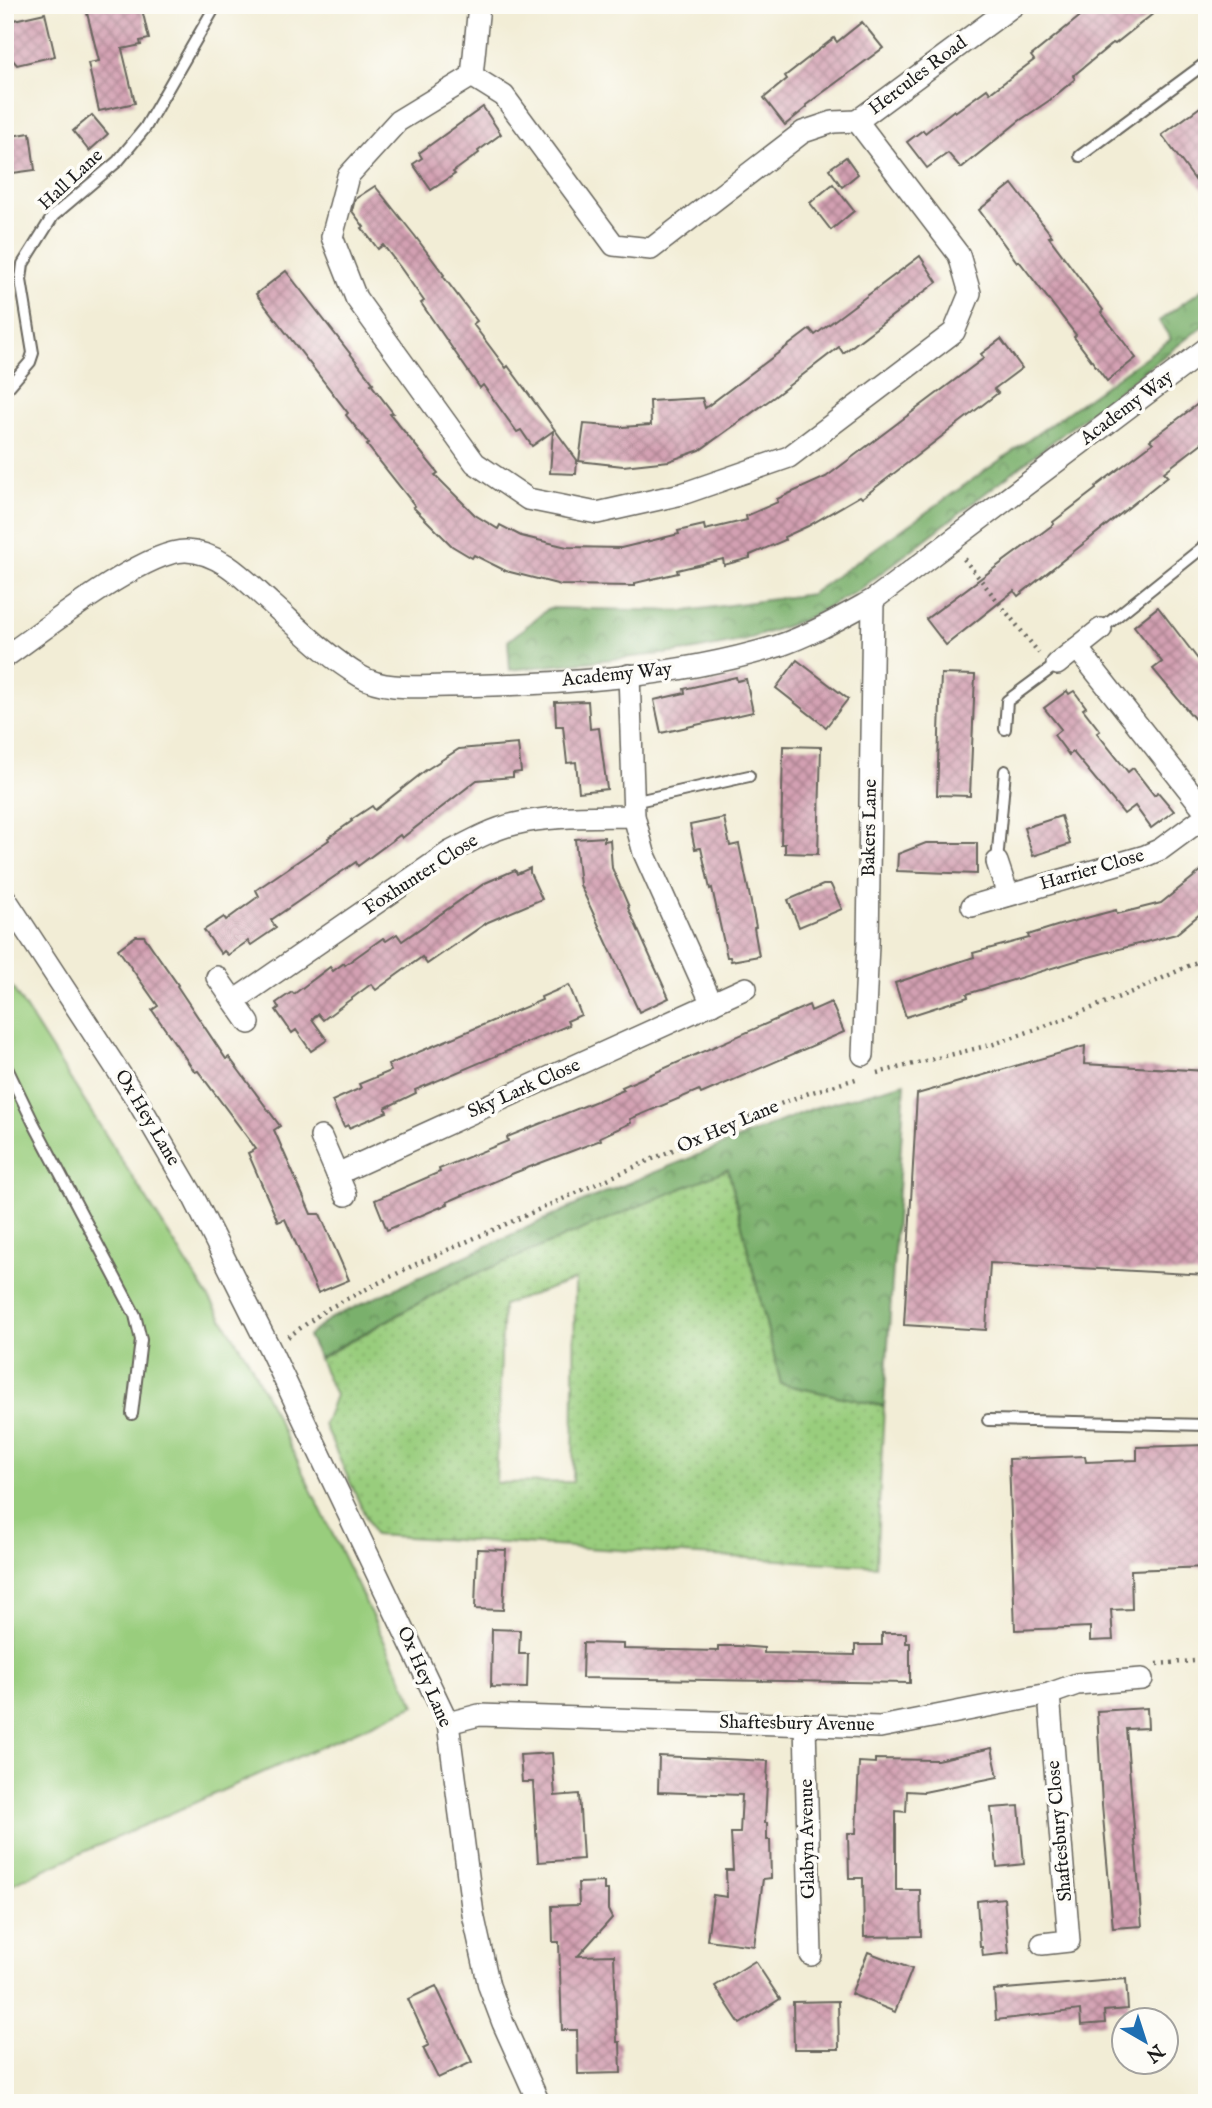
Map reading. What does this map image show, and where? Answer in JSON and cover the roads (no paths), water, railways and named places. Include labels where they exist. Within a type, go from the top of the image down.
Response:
[{"type":"street","points":[[472,76],[479,5]]},
{"type":"street","name":"Hercules Road","points":[[857,121],[989,12],[1014,5]]},
{"type":"street","points":[[472,76],[504,96],[614,246],[651,249],[803,131],[833,121],[857,121],[958,255],[970,293],[954,332],[789,457],[682,494],[597,513],[528,499],[475,463],[356,298],[332,237],[348,176],[398,121],[472,76]]},
{"type":"street","name":"Academy Way","points":[[5,657],[127,573],[167,555],[184,551],[205,554],[230,568],[332,657],[363,678],[391,686],[509,686],[629,675],[697,665],[779,645],[824,627],[873,600],[1207,348]]},
{"type":"street","name":"Bakers Lane","points":[[863,1055],[868,944],[873,600]]},
{"type":"street","points":[[1054,666],[1101,629]]},
{"type":"street","name":"Harrier Close","points":[[972,906],[1145,856],[1161,849],[1207,814],[1077,648]]},
{"type":"street","points":[[629,675],[633,809],[644,853],[712,1004]]},
{"type":"street","name":"Foxhunter Close","points":[[234,1001],[450,852],[484,834],[514,824],[633,809]]},
{"type":"street","points":[[997,862],[1008,895]]},
{"type":"street","name":"Ox Hey Lane","points":[[5,898],[137,1100],[192,1194],[270,1349],[448,1723],[473,1914],[489,1986],[539,2103]]},
{"type":"street","points":[[217,977],[249,1023]]},
{"type":"street","name":"Sky Lark Close","points":[[337,1174],[746,988]]},
{"type":"street","points":[[321,1137],[346,1195]]},
{"type":"street","name":"Shaftesbury Avenue","points":[[448,1723],[479,1716],[880,1727],[1049,1694],[1077,1684],[1142,1679]]},
{"type":"street","name":"Shaftesbury Close","points":[[1042,1944],[1069,1941],[1049,1694]]},
{"type":"street","name":"Glabyn Avenue","points":[[805,1724],[811,1955]]},
{"type":"lane","name":"Hall Lane","points":[[5,391],[30,362],[33,353],[21,280],[23,264],[53,216],[118,161],[145,128],[216,5]]},
{"type":"lane","points":[[1080,156],[1207,62]]},
{"type":"lane","points":[[1101,629],[1207,544]]},
{"type":"lane","points":[[1005,729],[1007,701],[1054,666]]},
{"type":"lane","points":[[997,862],[1005,771]]},
{"type":"lane","points":[[633,809],[749,776]]},
{"type":"lane","points":[[5,1064],[135,1315],[141,1340],[132,1414]]},
{"type":"lane","points":[[988,1420],[1207,1425]]}]
